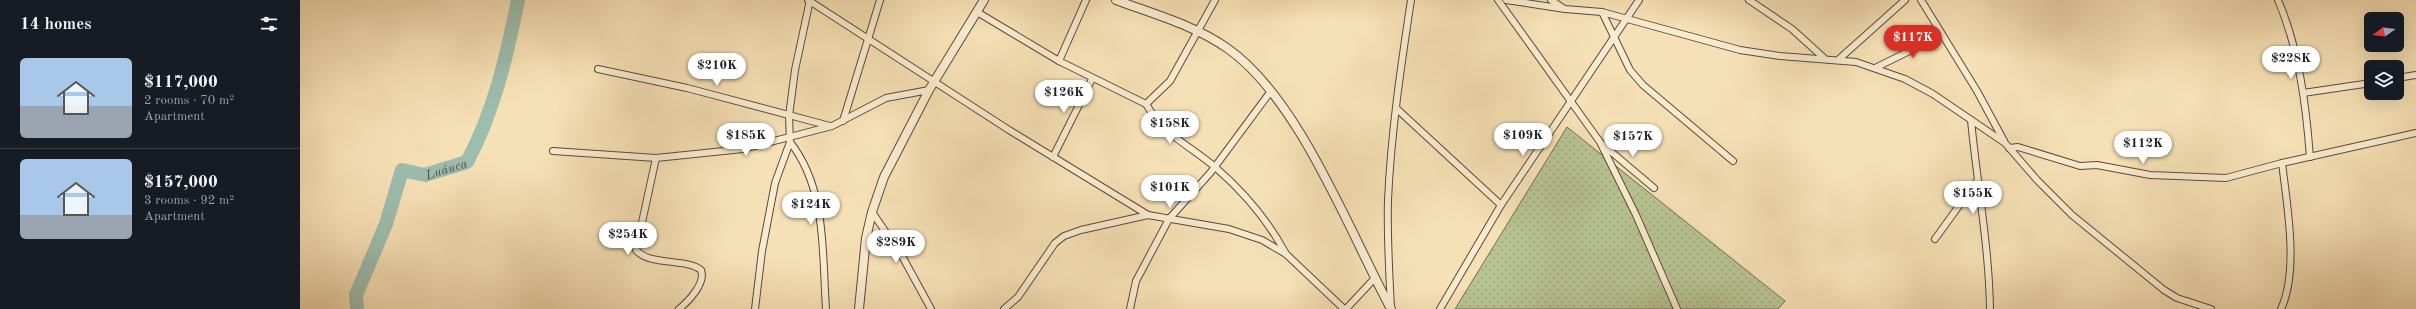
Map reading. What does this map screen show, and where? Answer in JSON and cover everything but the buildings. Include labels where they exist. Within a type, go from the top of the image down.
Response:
[{"type":"street","points":[[755,309],[762,251],[775,183],[790,140],[789,116],[795,70],[809,0],[1053,157],[1148,215],[1248,234],[1286,254],[1345,309],[1374,279]]},
{"type":"street","points":[[843,121],[880,0]]},
{"type":"street","points":[[860,309],[866,238],[872,212],[884,177],[934,81],[984,0]]},
{"type":"street","points":[[1058,61],[1086,0]]},
{"type":"street","points":[[1116,0],[1198,30],[1245,62],[1272,91],[1305,144],[1374,279],[1391,309]]},
{"type":"street","points":[[1146,104],[1170,81],[1215,0]]},
{"type":"street","points":[[1391,309],[1388,200],[1400,68],[1411,0]]},
{"type":"street","points":[[1498,0],[1570,103],[1600,142],[1636,215],[1677,309]]},
{"type":"street","points":[[1506,0],[1565,10],[1602,12],[1740,50],[1780,56],[1838,60],[1877,67],[1905,79],[1933,94],[2004,143],[2037,180],[2072,215],[2151,280],[2177,298],[2211,309]]},
{"type":"street","points":[[1551,0],[1565,10]]},
{"type":"street","points":[[1440,309],[1501,205],[1628,19],[1639,0]]},
{"type":"street","points":[[1749,0],[1792,29],[1824,58]]},
{"type":"street","points":[[1838,60],[1905,0]]},
{"type":"street","points":[[1921,0],[1977,91],[2004,143]]},
{"type":"street","points":[[2278,0],[2291,40],[2303,93],[2310,157]]},
{"type":"street","points":[[977,12],[1058,61],[1092,79],[1146,104],[1156,120],[1166,131],[1215,167],[1261,213],[1286,254]]},
{"type":"street","points":[[1602,12],[1616,36],[1630,70],[1642,85],[1733,161]]},
{"type":"street","points":[[1877,67],[1942,35]]},
{"type":"street","points":[[598,69],[687,88],[789,116],[832,126]]},
{"type":"street","points":[[2404,77],[2416,75]]},
{"type":"street","points":[[1053,157],[1092,79]]},
{"type":"street","points":[[2303,93],[2364,84]]},
{"type":"street","points":[[552,151],[656,158],[743,149],[790,140],[832,126],[886,98],[929,90]]},
{"type":"street","points":[[1130,309],[1136,281],[1170,219],[1215,167],[1272,91]]},
{"type":"street","points":[[1397,109],[1501,205]]},
{"type":"street","points":[[1971,120],[1977,181],[1990,266],[1990,309]]},
{"type":"street","points":[[2009,148],[2018,147],[2080,166],[2097,165],[2150,175],[2226,178],[2282,163],[2416,133]]},
{"type":"street","points":[[790,140],[807,170],[819,207],[826,309]]},
{"type":"street","points":[[1600,142],[1654,188]]},
{"type":"street","points":[[656,158],[636,250],[640,254],[654,259],[701,270],[702,279],[700,284],[680,309]]},
{"type":"street","points":[[2281,309],[2286,297],[2291,258],[2282,163]]},
{"type":"street","points":[[1935,239],[1977,181]]},
{"type":"street","points":[[872,212],[902,256],[931,309]]},
{"type":"street","points":[[1004,309],[1018,297],[1056,243],[1064,236],[1081,230],[1148,215]]},
{"type":"green space","points":[[1567,127],[1785,301],[1778,309],[1455,309]]},
{"type":"waterway","name":"Luáuca","points":[[357,309],[356,295],[386,224],[402,170],[425,175],[467,162],[485,123],[492,103],[504,62],[518,0]]}]
